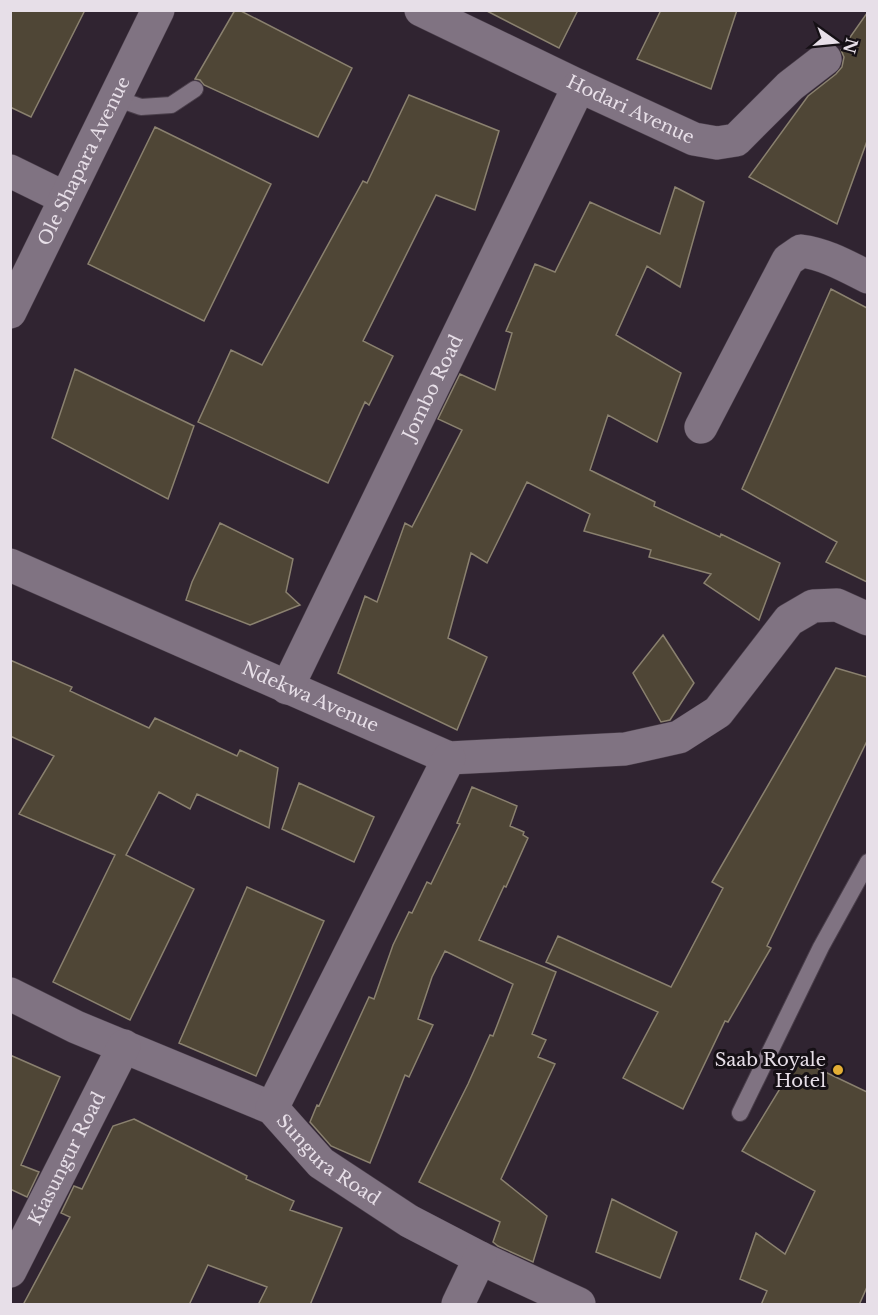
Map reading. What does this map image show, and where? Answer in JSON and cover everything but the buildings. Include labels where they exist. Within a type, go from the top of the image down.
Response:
[{"type":"street","name":"Ole Shapara Avenue","points":[[10,312],[158,10]]},
{"type":"street","name":"Hodari Avenue","points":[[422,10],[694,139],[717,143],[736,140],[790,86],[825,59]]},
{"type":"street","name":"Jombo Road","points":[[287,688],[579,86]]},
{"type":"street","points":[[10,171],[65,198]]},
{"type":"street","points":[[701,427],[788,260],[801,251],[814,252],[867,277]]},
{"type":"street","name":"Ndekwa Avenue","points":[[10,566],[449,758],[625,749],[679,737],[718,712],[789,620],[813,606],[837,605],[867,619]]},
{"type":"street","points":[[272,1108],[449,758]]},
{"type":"street","name":"Sungura Road","points":[[10,994],[76,1028],[272,1108],[321,1163],[409,1221],[579,1305]]},
{"type":"street","name":"Kiasungur Road","points":[[10,1271],[124,1046]]},
{"type":"street","points":[[458,1305],[480,1258]]},
{"type":"lane","points":[[115,98],[141,106],[171,105],[195,89]]},
{"type":"lane","points":[[740,1113],[821,947],[867,862]]},
{"type":"place","name":"Saab Royale Hotel","points":[[838,1070]]}]
